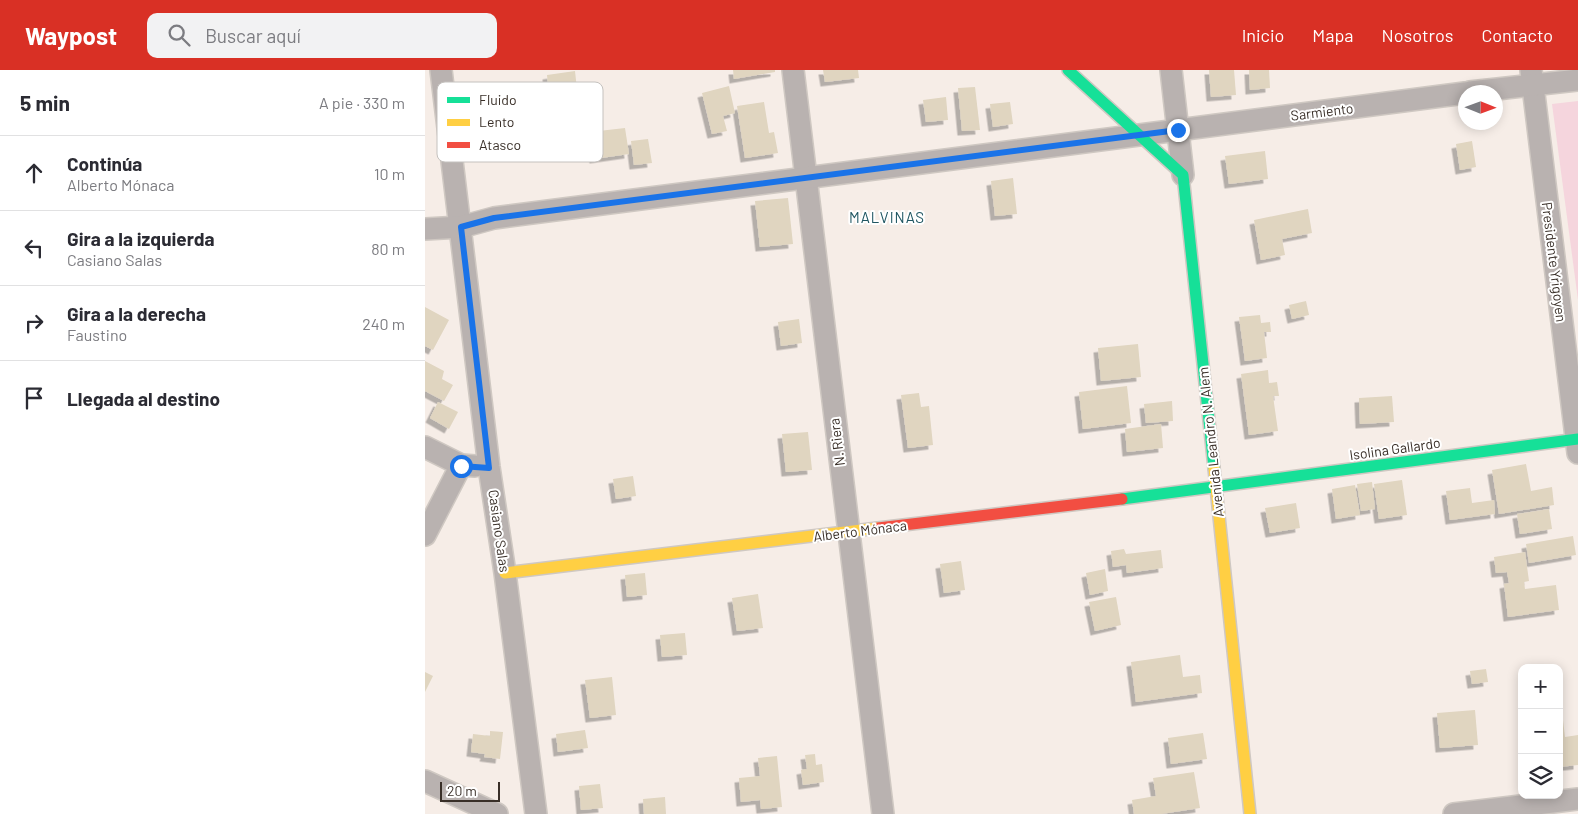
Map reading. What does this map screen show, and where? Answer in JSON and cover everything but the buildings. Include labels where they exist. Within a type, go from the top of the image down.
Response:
[{"type":"street","name":"N. Riera","points":[[793,70],[883,814]]},
{"type":"street","points":[[1069,70],[1183,175]]},
{"type":"street","name":"Avenida Leandro N. Alem","points":[[1171,70],[1250,814]]},
{"type":"street","points":[[1498,85],[1531,77],[1578,80]]},
{"type":"street","name":"Presidente Yrigoyen","points":[[1531,77],[1577,444]]},
{"type":"street","name":"Sarmiento","points":[[425,229],[461,227],[494,218],[1458,94]]},
{"type":"street","name":"Casiano Salas","points":[[453,162],[489,468],[505,573],[536,814]]},
{"type":"street","name":"Isolina Gallardo","points":[[1215,488],[1577,444]]},
{"type":"street","points":[[425,447],[461,466],[489,468]]},
{"type":"street","points":[[425,535],[461,466]]},
{"type":"street","name":"Alberto Mónaca","points":[[505,573],[1215,488]]},
{"type":"street","points":[[425,781],[497,814]]},
{"type":"street","points":[[1454,814],[1578,799]]},
{"type":"shaded area","points":[[1578,101],[1578,300],[1552,104]]},
{"type":"traffic: fast","points":[[1068,70],[1183,175],[1214,468]]},
{"type":"traffic: fast","points":[[1122,499],[1578,439]]},
{"type":"traffic: slow","points":[[1214,468],[1250,814]]},
{"type":"traffic: slow","points":[[505,573],[878,528]]},
{"type":"traffic: jam","points":[[878,528],[1122,499]]},
{"type":"district","name":"MALVINAS","points":[[887,218]]},
{"type":"route","points":[[461,466],[489,468],[461,227],[494,218],[1178,130]]}]
